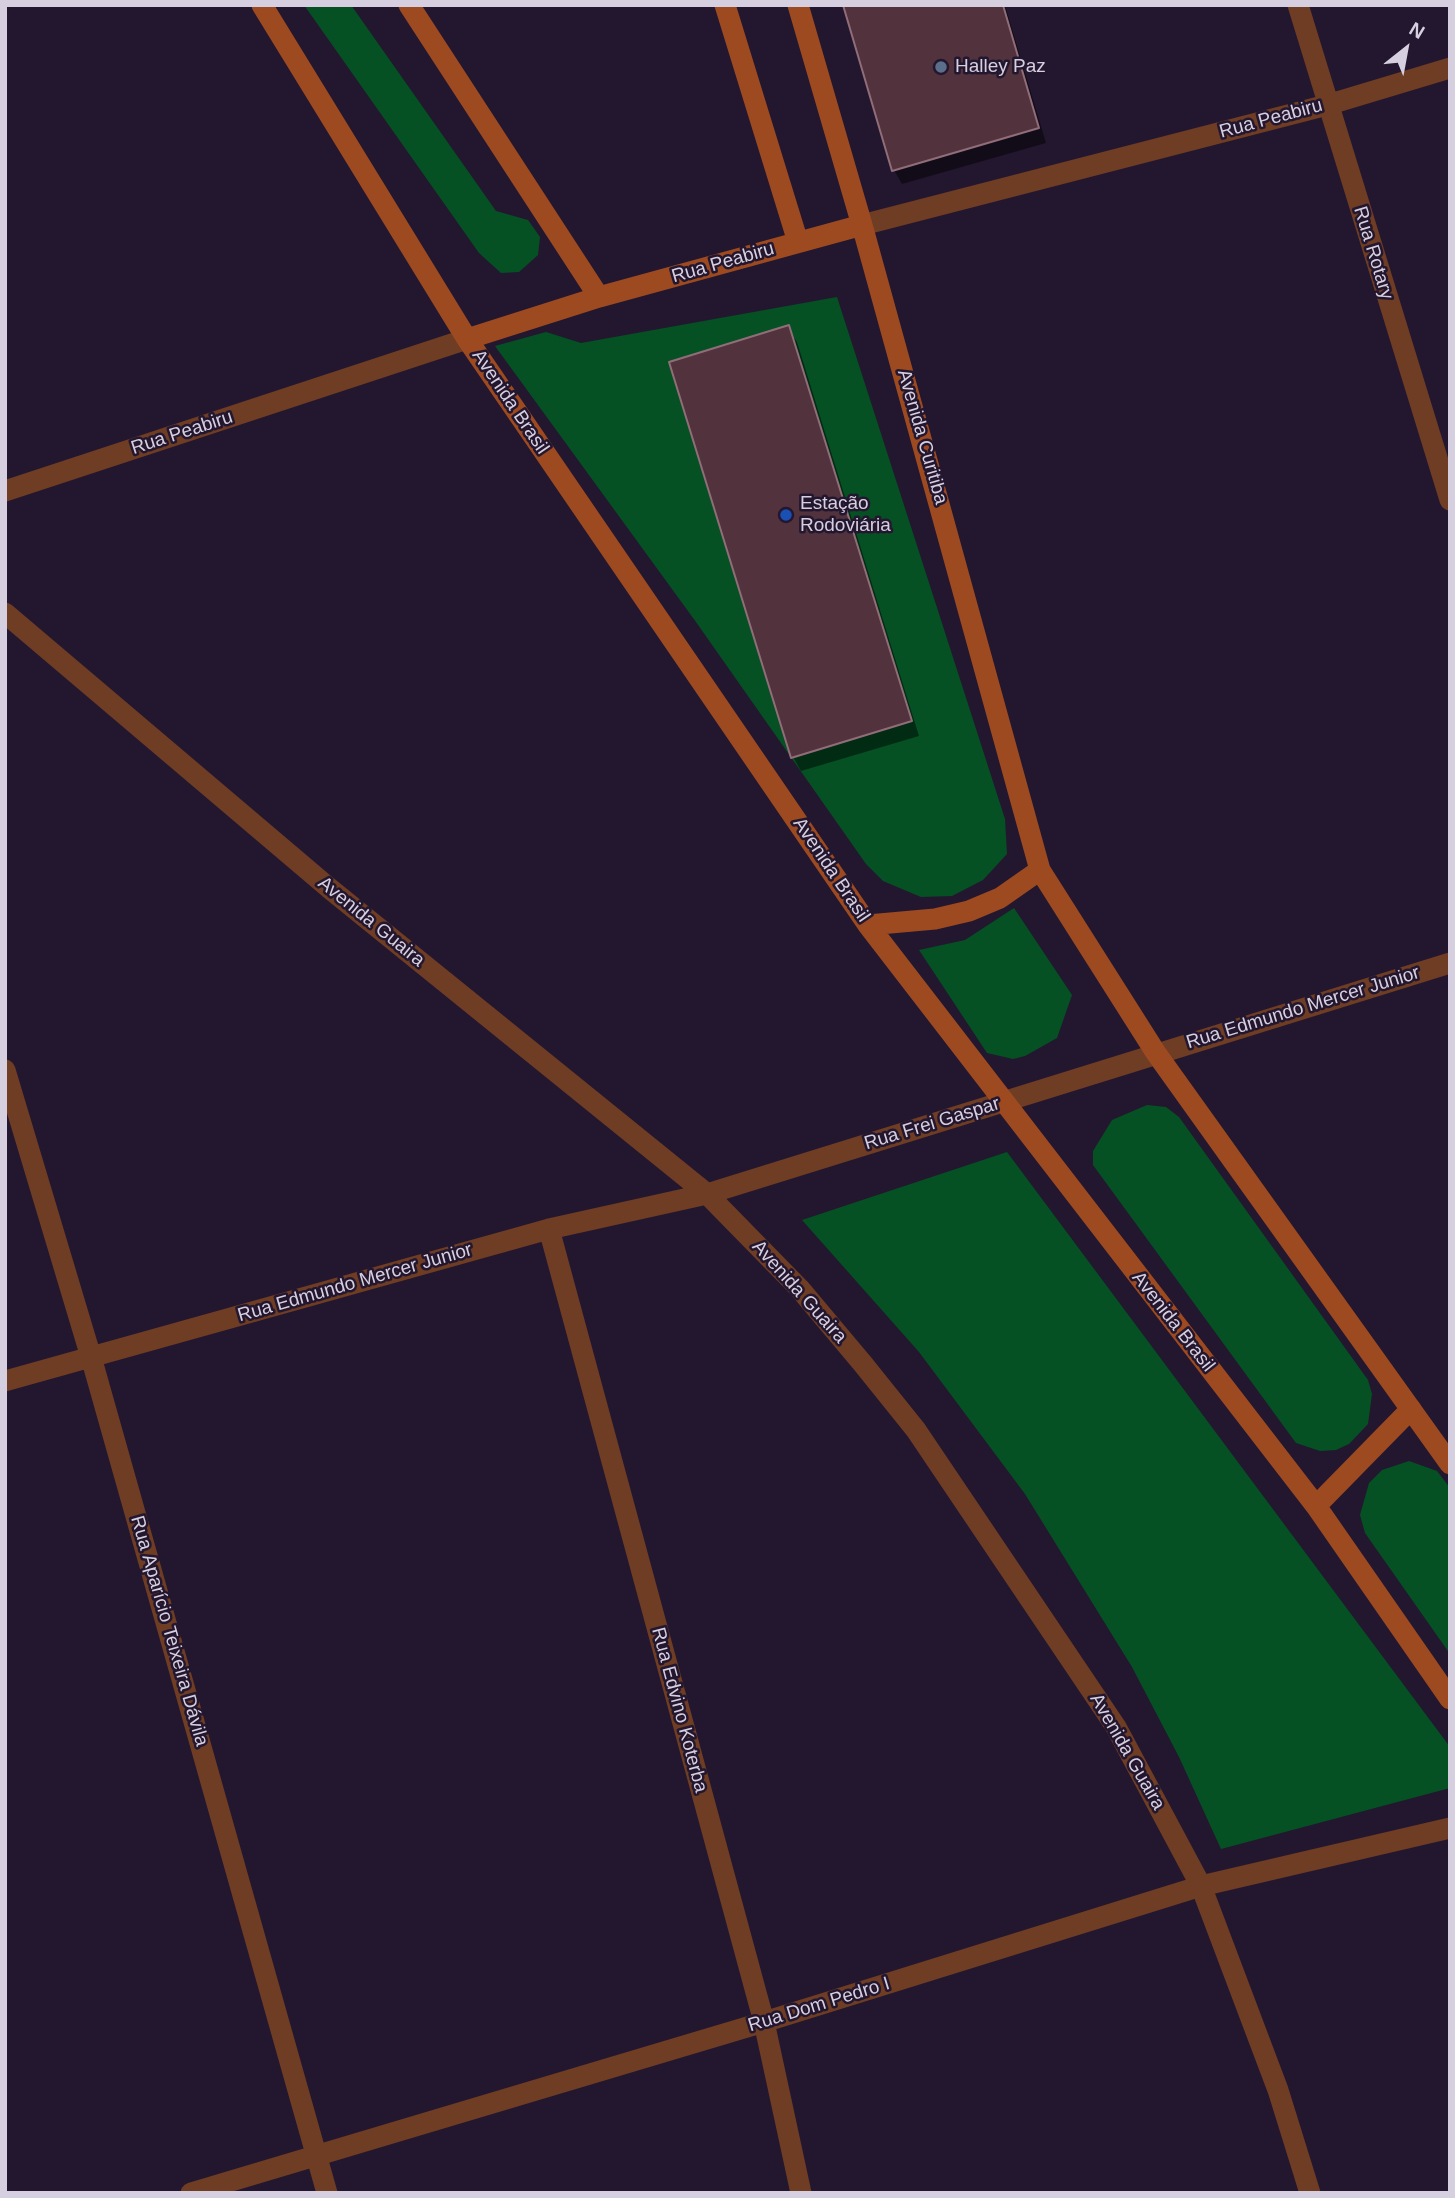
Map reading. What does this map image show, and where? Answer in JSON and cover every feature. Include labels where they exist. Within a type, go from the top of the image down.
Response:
[{"type":"main road","name":"Avenida Brasil","points":[[262,5],[467,339],[868,925],[1002,1103],[1316,1506],[1450,1699]]},
{"type":"main road","points":[[409,5],[599,297]]},
{"type":"main road","points":[[725,5],[798,242]]},
{"type":"main road","name":"Avenida Curitiba","points":[[798,5],[862,225],[1040,870]]},
{"type":"main road","name":"Rua Peabiru","points":[[467,339],[599,297],[862,225]]},
{"type":"main road","points":[[868,925],[935,919],[969,911],[1000,898],[1040,870],[1156,1053],[1450,1464]]},
{"type":"main road","points":[[1316,1506],[1411,1409]]},
{"type":"street","name":"Rua Rotary","points":[[1298,5],[1450,500]]},
{"type":"street","name":"Rua Peabiru","points":[[862,225],[1327,105],[1450,68]]},
{"type":"street","name":"Rua Peabiru","points":[[5,491],[467,339]]},
{"type":"street","name":"Avenida Guaira","points":[[5,613],[329,888],[707,1194],[800,1289],[916,1430],[1116,1727],[1200,1886],[1278,2090],[1310,2193]]},
{"type":"street","name":"Rua Edmundo Mercer Junior","points":[[1156,1053],[1450,963]]},
{"type":"street","name":"Rua Frei Gaspar","points":[[707,1194],[1156,1053]]},
{"type":"street","name":"Rua Aparício Teixeira Dávila","points":[[5,1070],[91,1357],[327,2193]]},
{"type":"street","name":"Rua Edmundo Mercer Junior","points":[[5,1381],[549,1229],[707,1194]]},
{"type":"street","name":"Rua Edvino Koterba","points":[[549,1229],[764,2022],[801,2193]]},
{"type":"street","name":"Rua Dom Pedro I","points":[[191,2193],[764,2022],[1200,1886],[1450,1828]]},
{"type":"green space","points":[[304,5],[351,5],[496,211],[528,220],[540,237],[538,255],[519,272],[501,273],[479,253]]},
{"type":"green space","points":[[837,297],[1005,819],[1007,854],[983,880],[952,896],[921,897],[883,881],[866,864],[696,622],[495,346],[546,332],[581,343]]},
{"type":"green space","points":[[1014,908],[1072,995],[1057,1038],[1025,1056],[1013,1059],[987,1053],[919,950],[965,940]]},
{"type":"green space","points":[[1147,1105],[1166,1107],[1179,1117],[1368,1380],[1372,1394],[1368,1424],[1349,1444],[1336,1450],[1320,1451],[1296,1443],[1093,1165],[1093,1151],[1112,1120]]},
{"type":"green space","points":[[1007,1152],[1450,1747],[1450,1788],[1221,1849],[1179,1757],[1132,1667],[1025,1494],[919,1352],[802,1220]]},
{"type":"green space","points":[[1409,1461],[1437,1471],[1450,1488],[1450,1654],[1365,1533],[1360,1515],[1369,1483],[1382,1470]]},
{"type":"building","name":"Halley Paz","points":[[843,5],[1003,5],[1039,128],[892,171]]},
{"type":"building","points":[[789,325],[912,721],[791,758],[669,362]]},
{"type":"place","name":"Halley Paz","points":[[941,67]]},
{"type":"place","name":"Estação Rodoviária","points":[[786,515]]}]
